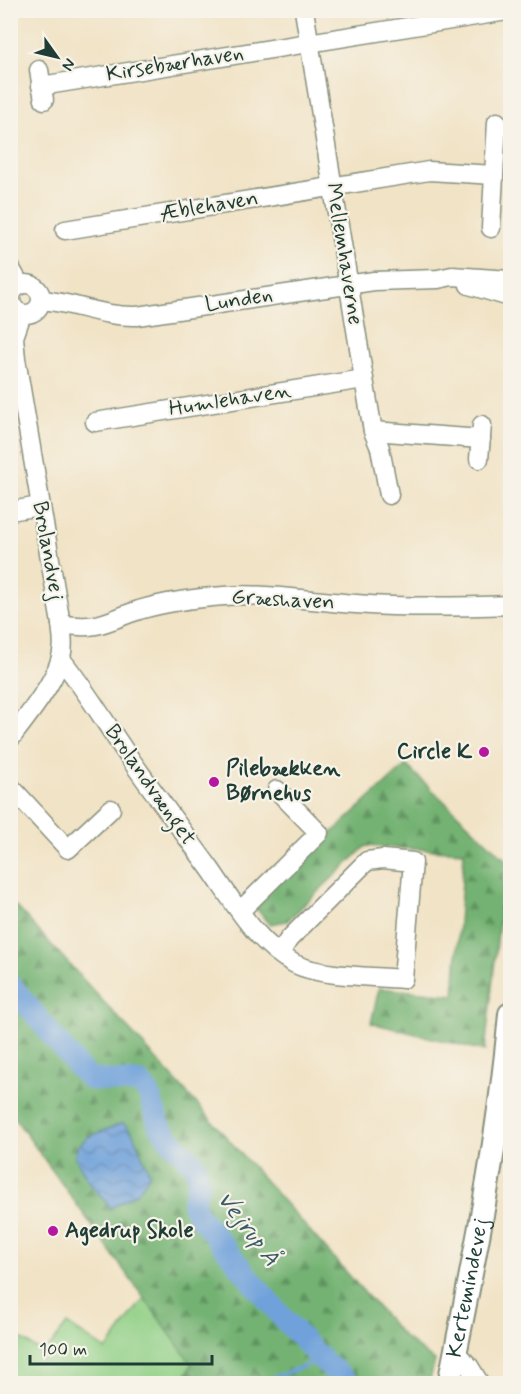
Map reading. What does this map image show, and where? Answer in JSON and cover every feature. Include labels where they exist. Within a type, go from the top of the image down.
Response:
[{"type":"main road","name":"Kertemindevej","points":[[449,1383],[476,1247],[502,1091],[510,1014]]},
{"type":"street","name":"Mellemhaverne","points":[[304,10],[373,431],[380,448],[389,495]]},
{"type":"street","name":"Kirsebærhaven","points":[[41,86],[507,11]]},
{"type":"street","points":[[491,228],[497,122]]},
{"type":"street","name":"Æblehaven","points":[[65,230],[86,232],[333,186],[429,171],[494,175]]},
{"type":"street","points":[[10,267],[20,285]]},
{"type":"street","name":"Lunden","points":[[42,300],[56,301],[101,314],[137,316],[348,283],[438,279],[452,276],[510,280]]},
{"type":"street","name":"Lunden","points":[[438,279],[452,284],[474,285],[510,297]]},
{"type":"street","points":[[28,284],[36,287],[41,293],[42,300],[39,308],[31,314],[22,314],[16,311],[11,298],[14,290],[20,285],[28,284]]},
{"type":"street","name":"Brolandvej","points":[[10,739],[46,688],[61,659],[63,649],[61,624],[12,337],[22,314]]},
{"type":"street","name":"Humlehaven","points":[[95,421],[364,379]]},
{"type":"street","points":[[373,431],[481,432],[479,459]]},
{"type":"street","points":[[10,511],[40,506]]},
{"type":"street","name":"Græshaven","points":[[61,624],[81,628],[95,626],[139,610],[164,604],[224,596],[279,596],[378,606],[444,608],[510,605]]},
{"type":"street","name":"Brolandvænget","points":[[61,659],[240,911],[267,944],[280,953],[296,964],[320,971],[403,979],[413,862],[383,859],[367,861],[289,939],[280,953]]},
{"type":"street","points":[[10,786],[68,849],[111,809]]},
{"type":"street","points":[[240,911],[319,833],[277,790]]},
{"type":"street","points":[[455,1352],[469,1366],[480,1383]]},
{"type":"green space","points":[[406,765],[506,860],[485,1051],[371,1023],[379,988],[454,995],[464,852],[366,846],[287,921],[270,924],[253,905]]},
{"type":"green space","points":[[16,906],[198,1105],[403,1336],[435,1361],[429,1383],[180,1383],[192,1365],[11,1113],[10,911]]},
{"type":"green space","points":[[144,1298],[192,1365],[180,1383],[11,1383],[11,1346],[17,1336],[44,1354],[67,1324],[106,1350]]},
{"type":"water","points":[[123,1123],[132,1132],[150,1174],[138,1192],[111,1208],[89,1182],[75,1157],[77,1147],[88,1137]]},
{"type":"waterway","name":"Vejrup Å","points":[[10,984],[90,1079],[140,1083],[149,1094],[159,1125],[169,1139],[195,1165],[199,1182],[193,1203],[198,1215],[289,1325],[350,1384]]},
{"type":"waterway","points":[[265,1384],[270,1379],[323,1359]]},
{"type":"place","name":"Circle K","points":[[484,752]]},
{"type":"place","name":"Pilebækken Børnehus","points":[[214,782]]},
{"type":"place","name":"Agedrup Skole","points":[[53,1231]]}]
